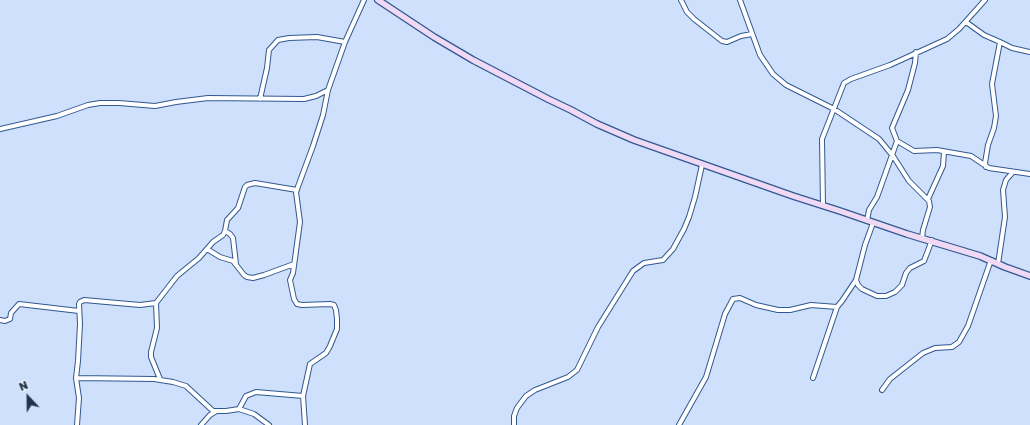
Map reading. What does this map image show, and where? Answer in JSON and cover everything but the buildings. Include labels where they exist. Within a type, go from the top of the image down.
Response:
[{"type":"street","points":[[305,425],[303,396],[310,364],[323,355],[330,346],[337,329],[337,319],[334,305],[298,305],[295,302],[290,284],[300,222],[296,199],[297,190],[323,115],[328,90],[345,42],[364,0]]},
{"type":"street","points":[[378,0],[434,37],[473,60],[597,124],[634,140],[792,196],[980,256],[1030,276]]},
{"type":"street","points":[[681,0],[687,12],[694,19],[722,41],[727,42],[752,34]]},
{"type":"street","points":[[740,0],[760,55],[773,74],[786,85],[834,109],[879,139],[893,156],[909,181],[924,198],[928,200],[930,207],[922,238]]},
{"type":"street","points":[[823,206],[822,139],[846,82],[890,65],[947,39],[966,22],[985,0]]},
{"type":"street","points":[[966,22],[984,35],[1012,48],[1030,52]]},
{"type":"street","points":[[260,99],[267,68],[269,50],[278,40],[317,37],[345,42]]},
{"type":"street","points":[[986,167],[985,163],[987,150],[996,116],[992,84],[1000,42]]},
{"type":"street","points":[[867,221],[869,210],[877,197],[893,156],[897,141],[892,128],[910,83],[916,52]]},
{"type":"street","points":[[0,129],[57,116],[88,105],[108,102],[155,106],[208,98],[304,99],[316,96],[328,90]]},
{"type":"street","points":[[827,106],[831,115]]},
{"type":"street","points":[[897,141],[914,151],[937,150],[971,156],[986,167],[1030,174]]},
{"type":"street","points":[[928,200],[943,166],[944,152]]},
{"type":"street","points":[[514,425],[514,416],[517,408],[526,396],[534,390],[568,376],[578,370],[598,327],[633,271],[644,263],[662,260],[672,249],[684,230],[695,197],[702,165]]},
{"type":"street","points":[[998,264],[1005,217],[1003,190],[1006,180],[1013,172]]},
{"type":"street","points":[[160,380],[151,357],[156,328],[156,303],[177,276],[225,231],[227,220],[238,208],[247,185],[255,183],[297,190]]},
{"type":"street","points":[[813,378],[837,307],[856,280],[865,245],[873,223]]},
{"type":"street","points":[[225,231],[230,234],[232,238],[236,264]]},
{"type":"street","points":[[856,280],[862,289],[877,296],[886,296],[895,292],[902,285],[906,273],[910,268],[924,261],[932,240]]},
{"type":"street","points":[[207,249],[236,264],[247,277],[253,278],[264,275],[294,264]]},
{"type":"street","points":[[882,390],[890,379],[923,353],[940,347],[952,347],[959,343],[968,326],[991,260]]},
{"type":"street","points":[[679,425],[706,377],[725,314],[734,299],[740,298],[756,305],[778,310],[790,310],[811,305],[837,307]]},
{"type":"street","points":[[77,425],[79,398],[76,378],[78,361],[79,303],[84,300],[140,305],[156,303]]},
{"type":"street","points":[[0,320],[10,318],[11,314],[19,304],[79,311]]},
{"type":"street","points":[[76,378],[160,380],[173,382],[186,386],[215,412]]},
{"type":"street","points":[[239,409],[246,396],[256,392],[303,396]]},
{"type":"street","points":[[201,425],[210,415],[215,412],[239,409],[254,414],[269,425]]}]
